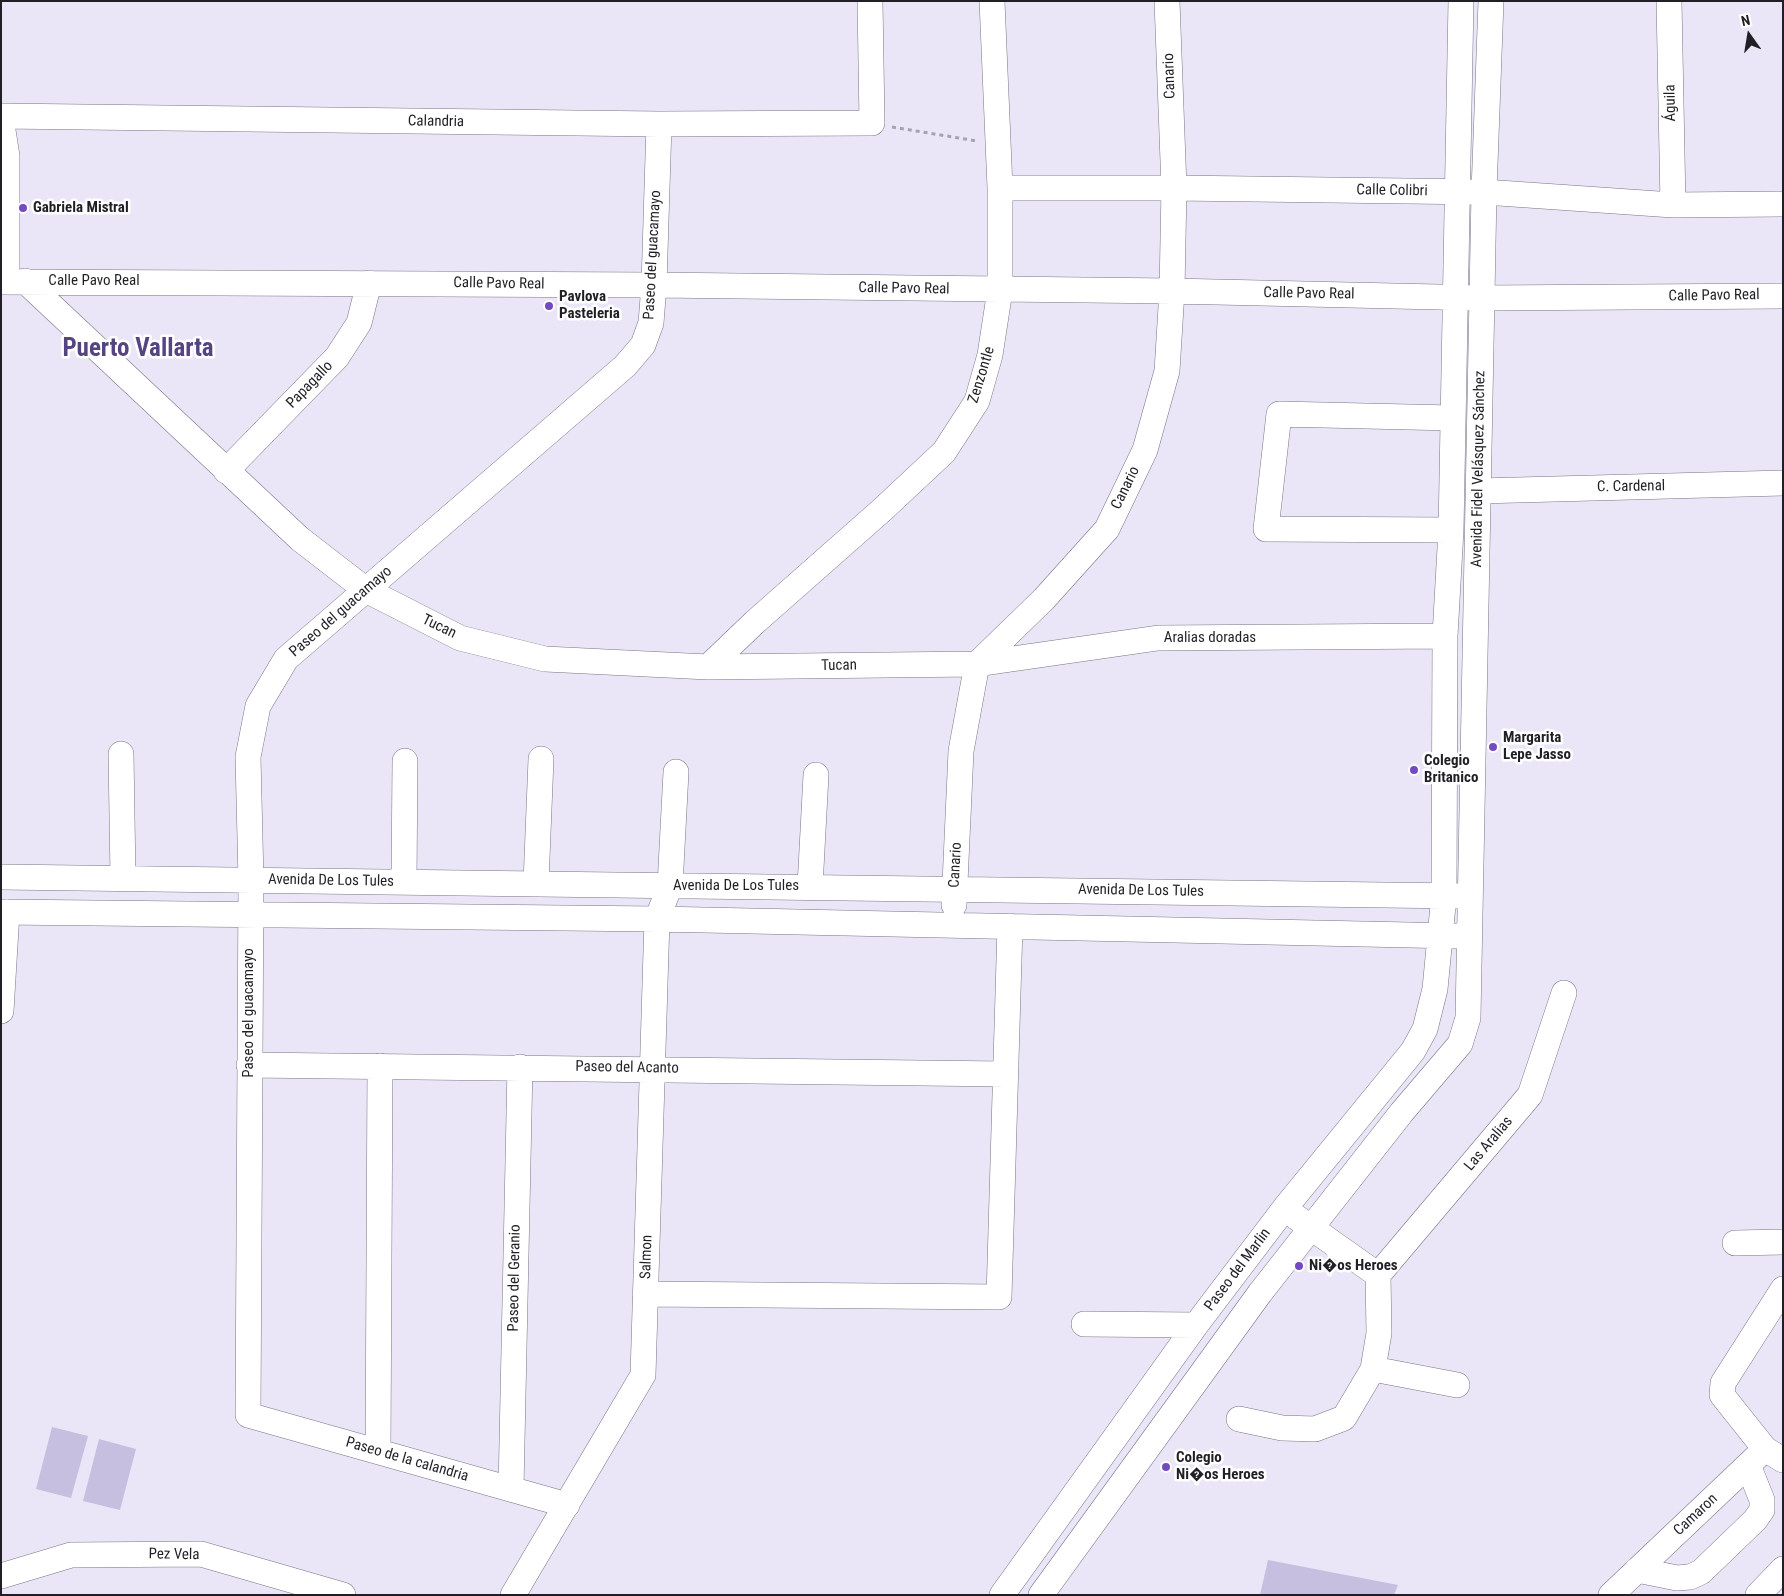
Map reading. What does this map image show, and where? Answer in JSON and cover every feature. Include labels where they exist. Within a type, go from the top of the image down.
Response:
[{"type":"street","points":[[870,1],[872,124]]},
{"type":"street","name":"Zenzontle","points":[[708,667],[755,622],[882,510],[944,452],[977,400],[990,356],[1000,290],[1000,188],[992,1]]},
{"type":"street","name":"Canario","points":[[953,924],[961,752],[977,664],[1044,599],[1106,528],[1145,450],[1166,371],[1172,291],[1174,188],[1167,1]]},
{"type":"street","name":"Avenida Fidel Velásquez Sánchez","points":[[1441,936],[1444,895],[1445,636],[1451,530],[1461,1]]},
{"type":"street","name":"Avenida Fidel Velásquez Sánchez","points":[[1470,936],[1484,192],[1491,1]]},
{"type":"street","name":"Águila","points":[[1669,1],[1673,205]]},
{"type":"street","points":[[1,117],[7,156],[11,281]]},
{"type":"street","name":"Calandria","points":[[1,117],[659,124],[872,124]]},
{"type":"street","name":"Paseo del guacamayo","points":[[248,1415],[251,880],[248,757],[258,706],[286,659],[625,366],[644,345],[651,323],[654,285],[659,124]]},
{"type":"street","name":"Calle Colibri","points":[[1000,188],[1484,192],[1673,205],[1783,204]]},
{"type":"street","name":"Calle Pavo Real","points":[[11,281],[369,282],[1172,291],[1456,298],[1783,296]]},
{"type":"street","name":"Tucan","points":[[11,281],[300,539],[366,590],[460,638],[545,659],[708,667],[977,664]]},
{"type":"street","name":"Papagallo","points":[[226,471],[337,357],[359,323],[369,282]]},
{"type":"street","points":[[1451,530],[1266,529],[1279,414],[1453,418]]},
{"type":"street","name":"C. Cardenal","points":[[1479,491],[1783,483]]},
{"type":"street","name":"Aralias doradas","points":[[977,664],[1158,638],[1445,636]]},
{"type":"street","points":[[122,754],[123,878]]},
{"type":"street","points":[[536,883],[541,759]]},
{"type":"street","points":[[404,882],[405,761]]},
{"type":"street","name":"Salmon","points":[[514,1595],[643,1375],[657,919],[670,886],[676,772]]},
{"type":"street","points":[[810,886],[816,775]]},
{"type":"street","name":"Avenida De Los Tules","points":[[1,877],[1471,896]]},
{"type":"street","points":[[1,1011],[4,912],[657,919],[1470,936]]},
{"type":"street","points":[[646,1294],[999,1297],[1010,926]]},
{"type":"street","name":"Paseo del Marlin","points":[[1002,1595],[1196,1325],[1284,1209],[1413,1052],[1427,1021],[1435,989],[1441,936]]},
{"type":"street","name":"Paseo del Marlin","points":[[1041,1595],[1260,1293],[1402,1112],[1460,1044],[1468,1018],[1470,936]]},
{"type":"street","name":"Las Aralias","points":[[1378,1275],[1530,1095],[1564,993]]},
{"type":"street","name":"Paseo del Acanto","points":[[249,1065],[1005,1074]]},
{"type":"street","points":[[378,1451],[380,1066]]},
{"type":"street","name":"Paseo del Geranio","points":[[511,1489],[520,1067]]},
{"type":"street","points":[[1239,1419],[1282,1428],[1315,1429],[1344,1418],[1374,1368],[1379,1333],[1378,1275],[1284,1209]]},
{"type":"street","points":[[1734,1243],[1783,1242]]},
{"type":"street","points":[[1637,1570],[1677,1578],[1690,1577],[1701,1572],[1755,1520],[1762,1510],[1765,1458],[1722,1395],[1728,1375],[1783,1289]]},
{"type":"street","points":[[1084,1324],[1196,1325]]},
{"type":"street","points":[[1374,1368],[1457,1385]]},
{"type":"street","name":"Paseo de la calandria","points":[[248,1415],[567,1505]]},
{"type":"street","name":"Camaron","points":[[1611,1595],[1765,1458]]},
{"type":"street","points":[[1082,1484],[1109,1501]]},
{"type":"street","name":"Pez Vela","points":[[1,1576],[71,1555],[201,1554],[296,1589],[344,1595]]},
{"type":"street","points":[[1758,1595],[1783,1569]]},
{"type":"path","points":[[872,124],[998,145]]},
{"type":"shaded area","points":[[52,1427],[88,1436],[71,1498],[36,1489]]},
{"type":"shaded area","points":[[99,1439],[136,1449],[120,1510],[83,1501]]},
{"type":"shaded area","points":[[1268,1560],[1398,1585],[1394,1595],[1260,1595]]},
{"type":"place","name":"Gabriela Mistral","points":[[23,208]]},
{"type":"place","name":"Pavlova Pasteleria","points":[[549,306]]},
{"type":"place","name":"Margarita Lepe Jasso","points":[[1493,747]]},
{"type":"place","name":"Colegio Britanico","points":[[1414,770]]},
{"type":"place","name":"Ni�os Heroes","points":[[1299,1266]]},
{"type":"place","name":"Colegio Ni�os Heroes","points":[[1166,1467]]},
{"type":"district","name":"Puerto Vallarta","points":[[138,350]]}]
